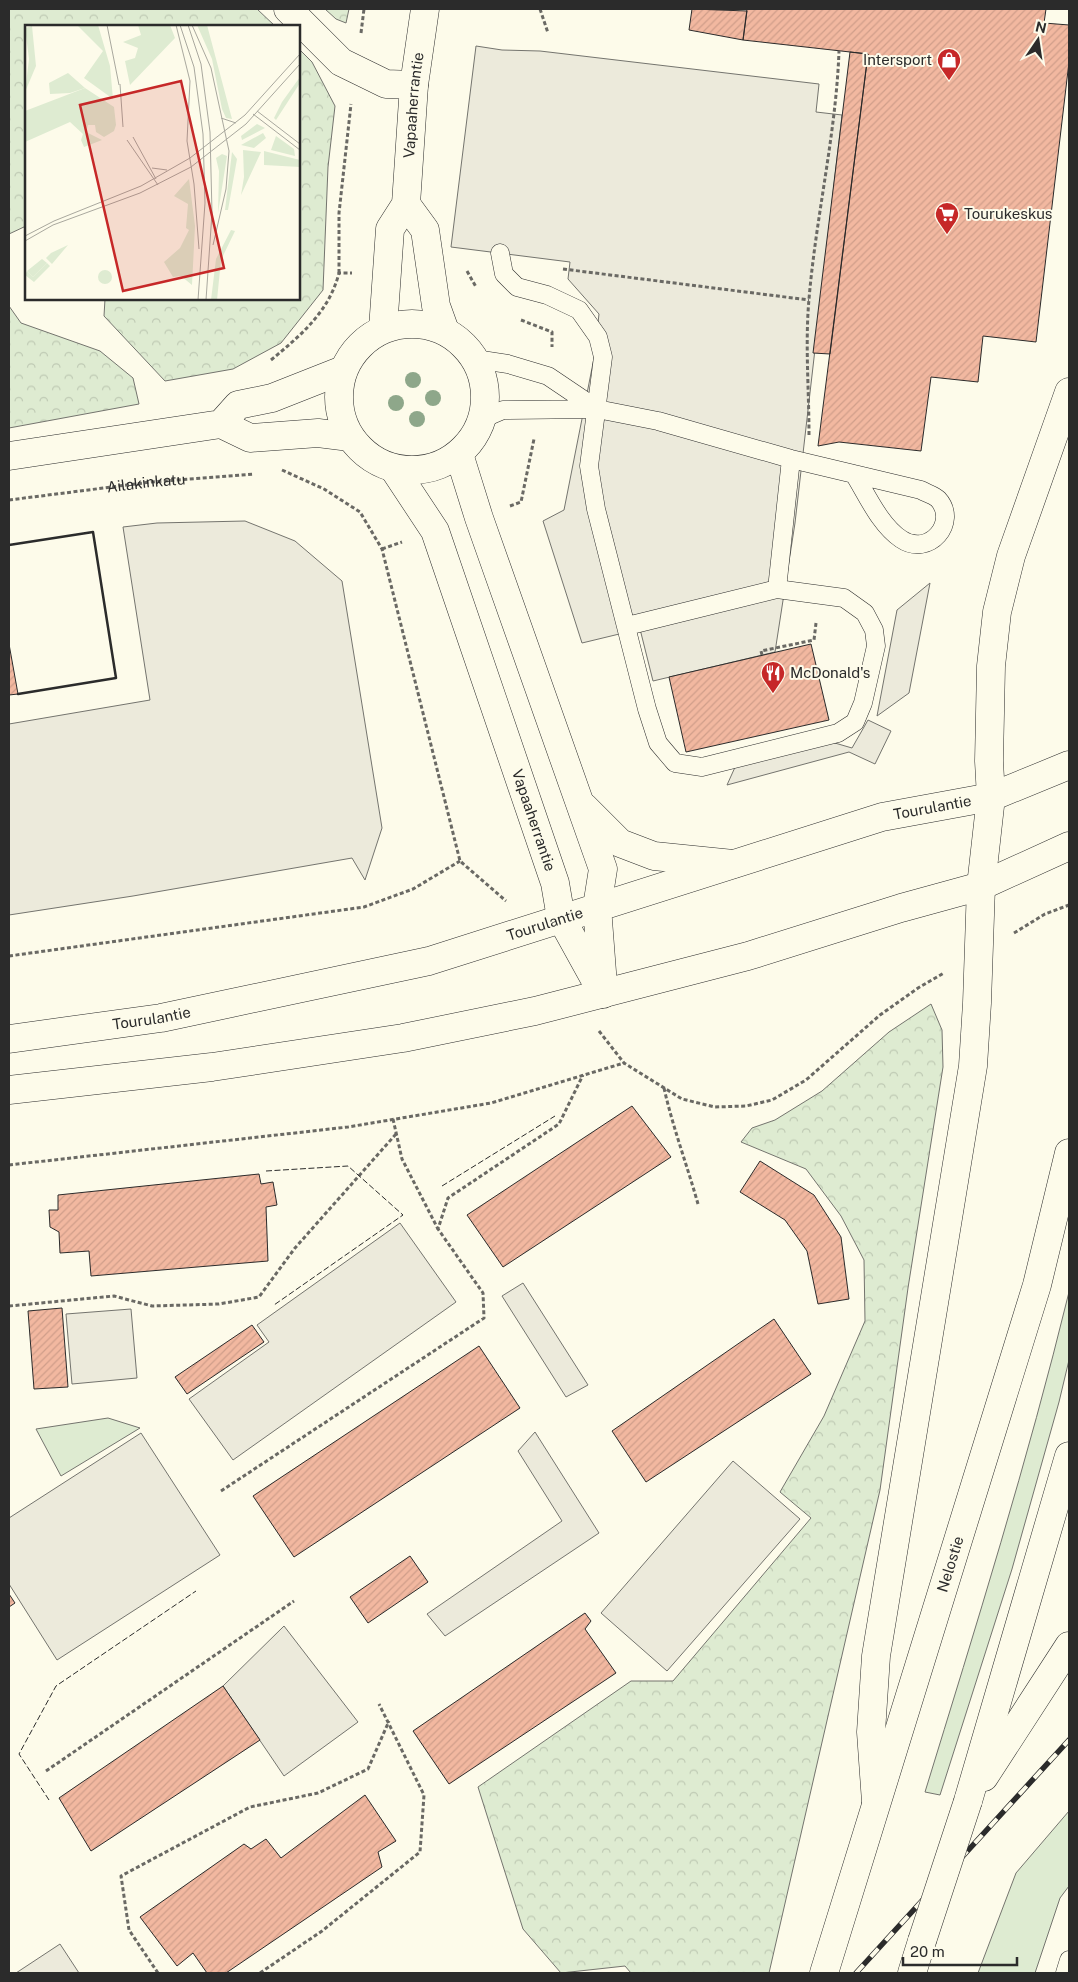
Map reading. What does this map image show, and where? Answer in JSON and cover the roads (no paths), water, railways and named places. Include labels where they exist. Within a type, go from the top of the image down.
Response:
[{"type":"main road","points":[[288,9],[341,62],[386,84],[414,85]]},
{"type":"main road","name":"Vapaaherrantie","points":[[383,329],[390,229],[406,204],[414,85],[425,9]]},
{"type":"main road","points":[[406,204],[425,230],[436,306],[445,331]]},
{"type":"main road","points":[[404,324],[425,324],[445,331],[462,343],[475,359],[483,378],[486,399],[482,419],[474,436],[459,454],[440,466],[417,471],[394,469],[373,460],[360,450],[350,437],[340,415],[338,392],[343,370],[355,350],[365,340],[383,329],[404,324]]},
{"type":"main road","points":[[221,424],[238,405],[272,398],[343,370]]},
{"type":"main road","points":[[876,1802],[871,1732],[876,1656],[973,1066],[981,886],[991,797],[988,761],[991,666],[996,612],[1011,556],[1069,392]]},
{"type":"main road","points":[[9,456],[221,424],[250,438],[318,433],[350,437]]},
{"type":"main road","points":[[459,454],[479,518],[582,805],[602,869],[597,907],[603,994]]},
{"type":"main road","name":"Vapaaherrantie","points":[[394,469],[435,531],[555,883],[561,918],[603,994]]},
{"type":"main road","name":"Tourulantie","points":[[9,1039],[160,1018],[429,961],[882,817],[991,797],[1069,765]]},
{"type":"main road","points":[[582,805],[620,843],[654,856],[732,864]]},
{"type":"main road","points":[[9,1090],[212,1067],[403,1038],[535,1012],[748,956],[901,908],[981,886],[1069,846]]},
{"type":"main road","name":"Nelostie","points":[[824,1973],[1038,1284],[1069,1153]]},
{"type":"main road","points":[[912,1973],[968,1801],[1069,1456]]},
{"type":"main road","points":[[968,1801],[1069,1646]]},
{"type":"lane","points":[[501,257],[504,274],[517,287],[547,296],[578,310],[598,337],[603,357],[589,466],[596,510],[658,743],[675,764],[702,767],[838,733],[855,722],[863,703],[876,646],[874,630],[865,612],[844,598],[777,589],[627,626]]},
{"type":"lane","points":[[475,359],[508,364],[548,376],[597,409]]},
{"type":"lane","points":[[482,419],[503,410],[597,409],[658,421],[791,459],[809,463],[921,490],[937,498],[943,508],[944,523],[940,535],[929,543],[916,545],[902,540],[888,529],[854,474]]},
{"type":"lane","points":[[777,589],[791,459]]},
{"type":"lane","points":[[1065,1973],[1069,1960]]},
{"type":"railway","points":[[856,1973],[1069,1740]]},
{"type":"place","name":"Intersport","points":[[949,81]]},
{"type":"place","name":"Tourukeskus","points":[[947,235]]},
{"type":"place","name":"McDonald's","points":[[773,694]]}]
